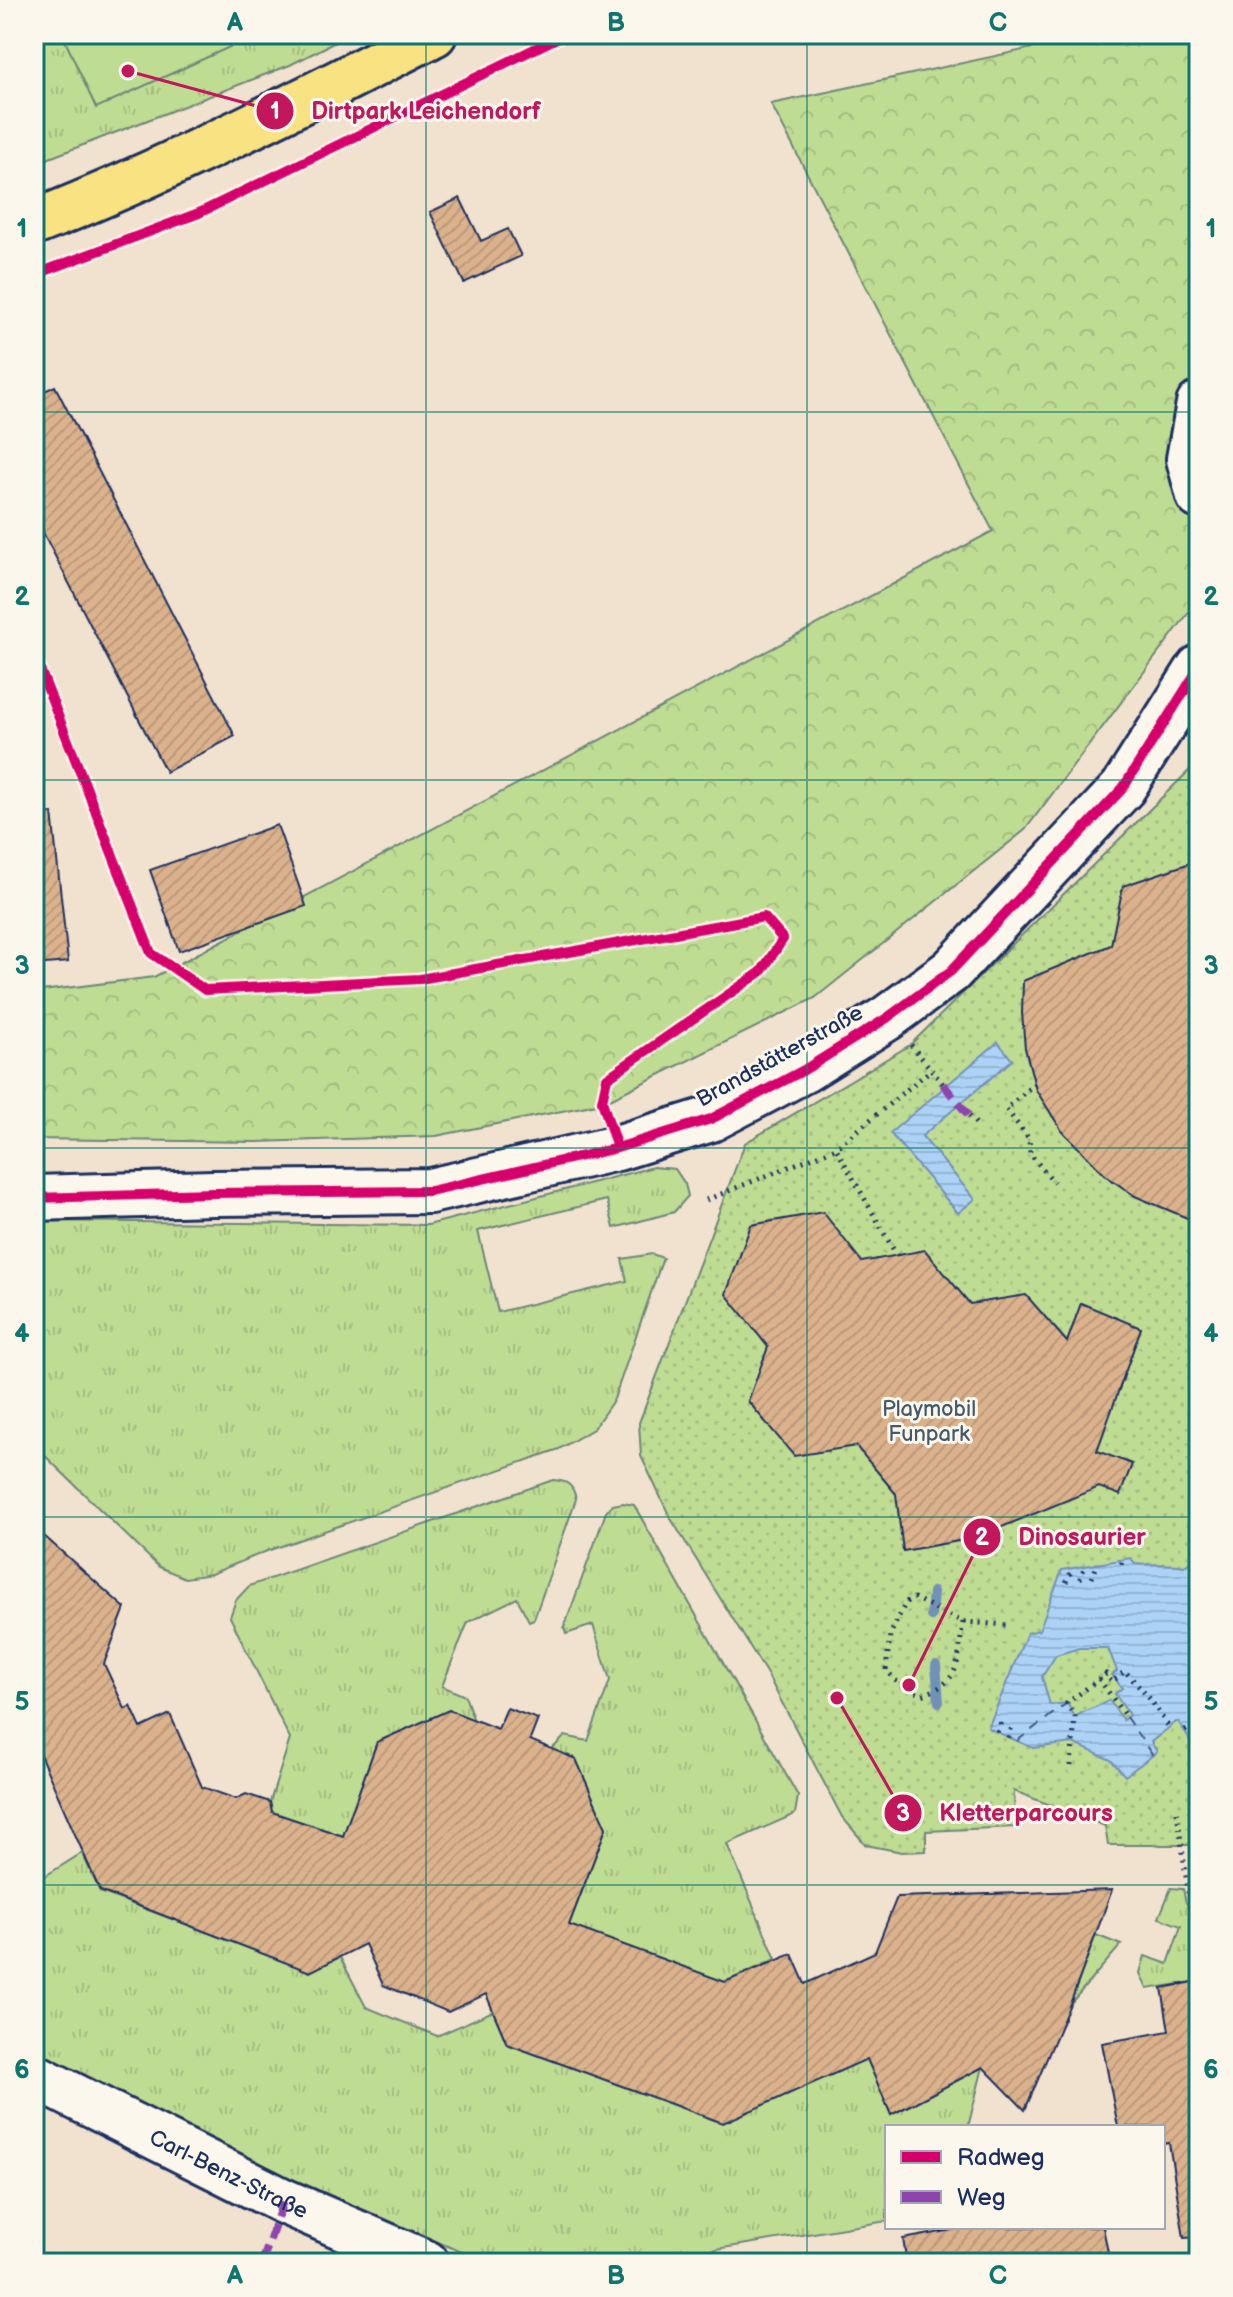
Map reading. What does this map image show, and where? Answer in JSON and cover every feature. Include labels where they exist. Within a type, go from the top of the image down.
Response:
[{"type":"main road","points":[[34,223],[97,198],[301,102],[434,34]]},
{"type":"street","points":[[1199,404],[1189,459],[1199,496]]},
{"type":"street","name":"Brandstätterstraße","points":[[34,1198],[430,1191],[617,1148],[711,1119],[804,1070],[887,1018],[951,971],[1123,788],[1199,668]]},
{"type":"street","name":"Carl-Benz-Straße","points":[[34,2076],[283,2201],[426,2263]]},
{"type":"path","points":[[887,1018],[943,1084]]},
{"type":"path","points":[[706,1200],[836,1148],[932,1069]]},
{"type":"path","points":[[1035,1083],[1006,1109],[1029,1139],[1030,1154],[1054,1182]]},
{"type":"path","points":[[969,1116],[978,1126]]},
{"type":"path","points":[[836,1148],[897,1256]]},
{"type":"path","points":[[1092,1578],[1098,1563]]},
{"type":"path","points":[[1080,1579],[1085,1566]]},
{"type":"path","points":[[1066,1582],[1073,1568]]},
{"type":"path","points":[[963,1622],[955,1673],[943,1688],[922,1695],[900,1685],[886,1670],[890,1635],[906,1602],[914,1598],[963,1622],[1008,1625]]},
{"type":"path","points":[[1071,1766],[1075,1717],[1067,1703],[1106,1674],[1112,1682],[1125,1671],[1150,1699],[1170,1729]]},
{"type":"path","points":[[1099,1679],[1126,1717]]},
{"type":"path","points":[[997,1732],[1002,1719]]},
{"type":"path","points":[[1008,1738],[1013,1724]]},
{"type":"path","points":[[1185,1731],[1192,1727]]},
{"type":"path","points":[[1177,1812],[1189,1898],[1199,1905]]},
{"type":"green space","points":[[34,34],[351,34],[290,65],[34,164]]},
{"type":"green space","points":[[62,34],[258,34],[96,108]]},
{"type":"green space","points":[[1098,34],[1199,34],[1199,599],[1025,830],[815,998],[602,1103],[436,1136],[257,1142],[34,1139],[34,992],[154,977],[993,531],[771,104]]},
{"type":"green space","name":"Playmobil Funpark","points":[[1199,761],[1199,1845],[1108,1845],[1105,1826],[1014,1791],[1015,1827],[926,1831],[926,1851],[902,1852],[866,1845],[842,1817],[767,1674],[670,1517],[641,1456],[639,1423],[745,1143],[910,1045]]},
{"type":"green space","points":[[653,1167],[675,1169],[685,1184],[688,1196],[674,1212],[614,1228],[607,1200],[478,1231],[498,1312],[627,1281],[622,1259],[652,1254],[663,1258],[614,1399],[593,1429],[559,1449],[267,1551],[211,1574],[185,1578],[159,1567],[34,1445],[34,1221],[428,1225]]},
{"type":"green space","points":[[553,1480],[569,1484],[576,1499],[534,1619],[529,1621],[517,1598],[468,1622],[442,1686],[465,1696],[474,1721],[449,1710],[377,1742],[343,1836],[272,1812],[270,1802],[290,1739],[230,1617],[236,1600],[249,1586]]},
{"type":"green space","points":[[613,1505],[634,1505],[798,1796],[795,1814],[727,1844],[776,1959],[725,1982],[569,1925],[606,1828],[576,1759],[552,1749],[565,1736],[588,1741],[610,1680],[593,1625],[566,1634],[564,1628],[606,1512]]},
{"type":"green space","points":[[82,1853],[100,1892],[310,1971],[340,1957],[366,2007],[437,2036],[493,2011],[507,2044],[722,2123],[842,2070],[862,2048],[892,2114],[983,2067],[968,2125],[885,2125],[885,2221],[632,2263],[488,2263],[230,2155],[34,2050],[34,1883]]},
{"type":"green space","points":[[1171,1888],[1183,1889],[1186,1903],[1199,1913],[1199,1981],[1147,1989],[1140,1973],[1145,1956],[1168,1964],[1181,1926],[1159,1918]]},
{"type":"green space","points":[[1096,1935],[1121,1945],[1070,2004]]},
{"type":"water","points":[[998,1042],[1012,1060],[922,1136],[975,1199],[958,1213],[890,1133]]},
{"type":"water","points":[[1131,1558],[1135,1564],[1184,1566],[1192,1561],[1199,1569],[1199,1751],[1176,1722],[1151,1742],[1157,1752],[1125,1776],[1111,1760],[1073,1743],[1033,1748],[988,1728],[1027,1633],[1039,1630],[1062,1570]],"holes":[[[1079,1648],[1108,1648],[1117,1671],[1112,1675],[1122,1688],[1115,1694],[1129,1715],[1123,1720],[1109,1700],[1075,1717],[1067,1703],[1050,1705],[1042,1677],[1056,1655]]]},
{"type":"building","points":[[460,198],[481,241],[508,229],[521,256],[464,283],[430,212]]},
{"type":"building","points":[[55,386],[235,736],[166,772],[34,515],[34,396]]},
{"type":"building","points":[[52,813],[68,962],[34,965],[34,814]]},
{"type":"building","points":[[277,825],[306,906],[179,951],[150,870]]},
{"type":"building","points":[[1199,860],[1199,1223],[1135,1196],[1106,1176],[1062,1131],[1036,1090],[1025,1048],[1022,1013],[1023,981],[1111,945],[1123,886]]},
{"type":"building","points":[[823,1212],[862,1262],[925,1250],[970,1304],[1026,1295],[1067,1342],[1081,1303],[1141,1328],[1097,1451],[1132,1464],[1120,1495],[1099,1487],[975,1538],[903,1551],[896,1494],[856,1446],[794,1456],[748,1401],[768,1347],[726,1294],[751,1225]]},
{"type":"building","points":[[34,1527],[125,1608],[104,1664],[125,1709],[131,1706],[141,1728],[170,1714],[202,1787],[236,1799],[246,1794],[270,1802],[272,1812],[343,1836],[377,1742],[449,1710],[498,1729],[507,1708],[538,1719],[530,1740],[576,1759],[606,1828],[569,1925],[725,1982],[792,1954],[805,1984],[875,1952],[897,1897],[1112,1890],[1070,2004],[1025,2110],[983,2067],[891,2115],[867,2059],[723,2123],[507,2044],[486,1994],[448,2012],[383,1985],[365,1944],[310,1972],[100,1891],[34,1741]]},
{"type":"building","points":[[1199,1981],[1199,2237],[1184,2238],[1169,2143],[1165,2144],[1165,2125],[1118,2125],[1102,2043],[1169,2031],[1162,1988]]},
{"type":"building","points":[[957,2229],[1103,2229],[1110,2263],[907,2263],[903,2239]]},
{"type":"waterway","points":[[931,1616],[933,1592]]},
{"type":"waterway","points":[[936,1665],[939,1702]]},
{"type":"ferry route","points":[[1017,1741],[1067,1703]]},
{"type":"ferry route","points":[[1126,1717],[1153,1756]]},
{"type":"marked path","points":[[943,1084],[969,1116]]},
{"type":"marked path","points":[[262,2263],[283,2201]]},
{"type":"cycle path","points":[[34,275],[199,213],[565,34]]},
{"type":"cycle path","points":[[34,654],[151,953],[205,990],[420,979],[764,917],[783,939],[761,972],[607,1078],[602,1101],[617,1148]]},
{"type":"cycle path","points":[[34,1198],[430,1191],[617,1148],[711,1119],[804,1070],[887,1018],[951,971],[1123,788],[1199,668]]},
{"type":"place","name":"Dirtpark Leichendorf","points":[[128,71]]},
{"type":"place","name":"Dinosaurier","points":[[909,1685]]},
{"type":"place","name":"Kletterparcours","points":[[837,1698]]}]
